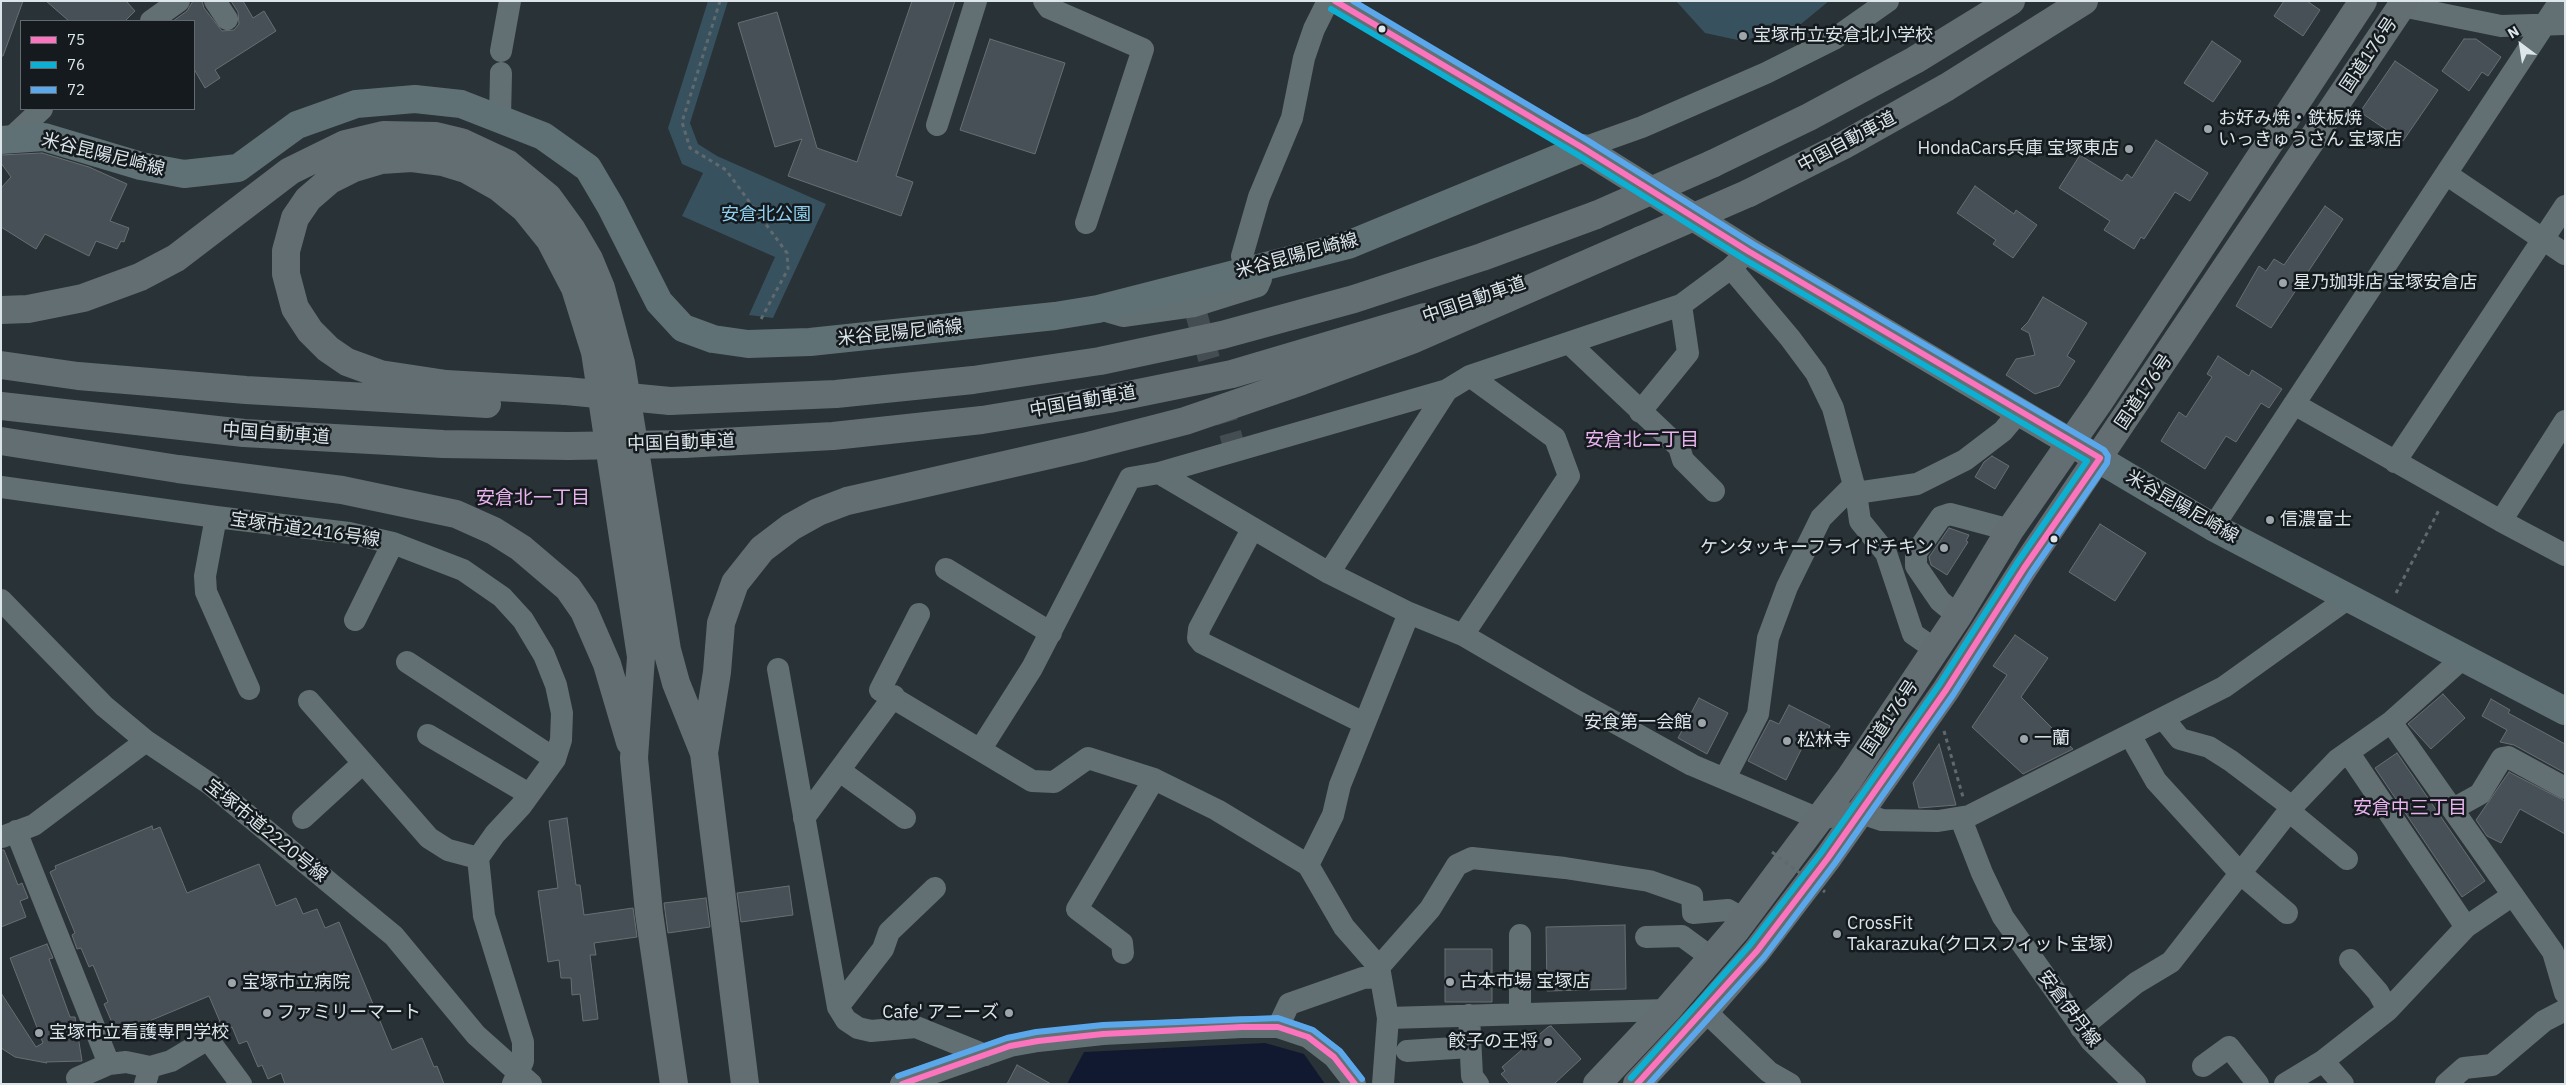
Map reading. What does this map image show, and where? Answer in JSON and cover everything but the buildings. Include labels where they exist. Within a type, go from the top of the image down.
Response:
[{"type":"highway","points":[[1,365],[78,376],[437,403],[566,398],[670,401],[836,394],[973,380],[1100,361],[1222,335],[1354,299],[1482,257],[1596,215],[1712,164],[1809,117],[1915,60],[2011,1]]},
{"type":"highway","name":"中国自動車道","points":[[1,406],[244,433],[443,444],[569,446],[684,444],[833,436],[982,420],[1109,399],[1232,374],[1365,336],[1495,294],[1640,240],[1749,193],[1853,141],[2051,24],[2084,1]]},
{"type":"highway","name":"国道176号","points":[[1597,1084],[1667,1010],[1712,958],[1744,919],[1849,779],[1958,616],[2010,530],[2099,402],[2363,1]]},
{"type":"highway","name":"国道176号","points":[[1637,1084],[1706,1011],[1757,951],[1828,858],[1858,812],[1946,690],[2024,568],[2100,458],[2403,4]]},
{"type":"highway","points":[[1,310],[28,309],[83,298],[140,277],[176,258],[290,171],[345,144],[383,135],[436,136],[461,142],[508,164],[548,197],[568,223],[589,259],[601,288],[621,363],[667,650],[676,683],[704,753],[745,1084]]},
{"type":"highway","points":[[566,398],[380,374],[347,362],[328,349],[310,331],[295,308],[286,274],[286,251],[295,218],[308,199],[330,180],[354,168],[381,160],[412,158],[442,162],[466,169],[513,197],[544,232],[561,257],[575,288],[595,352],[641,657],[634,758],[649,914],[674,1084]]},
{"type":"highway","points":[[704,753],[717,672],[721,623],[736,583],[762,549],[791,527],[818,512],[856,499],[1084,447],[1185,421],[1302,381],[1412,340],[1640,240]]},
{"type":"highway","points":[[1,441],[178,469],[342,490],[456,514],[494,531],[521,548],[568,588],[584,611],[607,664],[634,758]]},
{"type":"main road","name":"米谷昆陽尼崎線","points":[[6,139],[44,137],[141,166],[184,174],[238,168],[297,124],[356,104],[424,100],[461,104],[543,136],[588,168],[611,207],[659,302],[683,328],[713,339],[748,344],[810,342],[1054,316],[1098,309],[1348,244],[1583,148],[1739,259],[2071,441],[2213,527],[2347,599],[2565,711]]},
{"type":"street","points":[[153,20],[179,1]]},
{"type":"street","points":[[500,118],[501,62],[510,1]]},
{"type":"street","points":[[937,125],[976,1]]},
{"type":"street","points":[[1044,1],[1049,8],[1144,50],[1086,222]]},
{"type":"street","points":[[1252,268],[1242,256],[1259,197],[1292,118],[1304,58],[1314,29],[1328,1]]},
{"type":"street","points":[[1336,1],[1583,148],[1642,127],[1766,73],[1834,39],[1888,1]]},
{"type":"street","points":[[2213,527],[2446,174],[2554,25],[2560,1]]},
{"type":"street","points":[[2403,4],[2501,26],[2554,25]]},
{"type":"street","points":[[6,139],[41,110]]},
{"type":"street","points":[[2446,174],[2565,254]]},
{"type":"street","points":[[2394,462],[2565,206]]},
{"type":"street","points":[[980,750],[1032,668],[1130,478],[1159,474],[1447,390],[1470,376],[1682,305],[1739,259],[1790,338],[1816,373],[1833,408],[1855,489],[1860,522],[1886,553],[1913,634],[1936,650]]},
{"type":"street","points":[[1640,412],[1688,353],[1682,305]]},
{"type":"street","points":[[1569,343],[1679,447],[1683,460],[1714,491]]},
{"type":"street","points":[[1463,635],[1569,476],[1555,438],[1470,376]]},
{"type":"street","points":[[1329,574],[1447,390]]},
{"type":"street","points":[[2294,404],[2394,462],[2565,555]]},
{"type":"street","points":[[1725,778],[1758,714],[1768,638],[1786,587],[1821,518],[1855,489],[1918,484],[1964,460],[2003,431],[2019,412]]},
{"type":"street","points":[[2501,521],[2565,422]]},
{"type":"street","points":[[1159,474],[1329,574],[1410,613],[1463,635],[1692,765],[1820,818],[1858,812],[1882,820],[1938,821],[1965,817],[2224,687],[2347,599]]},
{"type":"street","name":"宝塚市道2416号線","points":[[1,487],[216,518],[349,533],[393,543],[463,570],[502,596],[523,620],[544,655],[556,685],[562,713],[561,740],[555,759],[478,858]]},
{"type":"street","points":[[1958,616],[1940,601],[1916,566],[1916,553],[1940,517],[1950,514],[2010,530]]},
{"type":"street","points":[[216,518],[205,576],[206,592],[249,689]]},
{"type":"street","points":[[1249,535],[1199,629],[1198,638],[1202,643],[1364,723]]},
{"type":"street","points":[[355,620],[393,543]]},
{"type":"street","points":[[946,570],[1051,633]]},
{"type":"street","name":"宝塚市道2220号線","points":[[1,600],[104,706],[146,741],[210,784],[394,936],[476,1035],[521,1081]]},
{"type":"street","points":[[1308,865],[1333,815],[1340,785],[1410,613]]},
{"type":"street","points":[[919,614],[880,690],[894,696],[1032,781],[1054,782],[1088,758],[1154,779],[1217,810],[1308,865],[1344,927],[1380,972],[1388,1018],[1383,1084]]},
{"type":"street","points":[[2081,1028],[2136,983],[2171,962],[2290,809],[2348,752],[2391,722],[2463,658]]},
{"type":"street","points":[[407,662],[555,759]]},
{"type":"street","points":[[778,669],[838,1007],[846,1020],[858,1028],[871,1031],[916,1027],[985,1055]]},
{"type":"street","points":[[804,818],[894,696]]},
{"type":"street","points":[[309,701],[429,838],[448,850],[478,858],[484,916],[523,1042],[524,1055],[521,1081]]},
{"type":"street","points":[[2163,718],[2180,739],[2209,747],[2224,756],[2290,809],[2347,859]]},
{"type":"street","points":[[2391,722],[2513,895],[2559,949],[2565,993]]},
{"type":"street","points":[[428,735],[529,794]]},
{"type":"street","points":[[2130,735],[2156,781],[2240,873],[2287,912]]},
{"type":"street","points":[[109,1064],[9,834],[34,825],[146,741]]},
{"type":"street","points":[[2348,752],[2466,926]]},
{"type":"street","points":[[2452,809],[2480,794],[2502,758],[2508,757],[2565,788]]},
{"type":"street","points":[[303,818],[363,763]]},
{"type":"street","points":[[840,771],[905,818]]},
{"type":"street","points":[[1123,953],[1122,943],[1077,909],[1154,779]]},
{"type":"street","name":"安倉伊丹線","points":[[1965,817],[1982,873],[2003,917],[2081,1028],[2101,1052],[2135,1084]]},
{"type":"street","points":[[1278,1027],[1290,1004],[1380,972],[1430,909],[1457,865],[1472,858],[1565,868],[1649,881],[1692,896],[1693,912],[1728,910],[1744,919]]},
{"type":"street","points":[[838,1007],[882,949],[888,932],[935,888]]},
{"type":"street","points":[[2285,1084],[2323,1061],[2388,1010],[2466,926],[2513,895]]},
{"type":"street","points":[[1520,935],[1520,1014]]},
{"type":"street","points":[[1646,937],[1682,936],[1712,958]]},
{"type":"street","points":[[2350,960],[2378,992],[2388,1010]]},
{"type":"street","points":[[1388,1018],[1667,1010]]},
{"type":"street","points":[[2446,1084],[2464,1068],[2492,1065],[2544,1021],[2565,1010]]},
{"type":"street","points":[[1615,1011],[1634,1046]]},
{"type":"street","points":[[1706,1011],[1769,1072],[1790,1084]]},
{"type":"street","points":[[1469,1015],[1470,1081]]},
{"type":"street","points":[[900,1084],[1010,1046],[1070,1037],[1278,1027],[1308,1037],[1323,1047],[1334,1057],[1355,1084]]},
{"type":"street","points":[[77,1078],[109,1064],[126,1062],[148,1075],[208,1039],[241,1084]]},
{"type":"street","points":[[1407,1051],[1470,1047]]},
{"type":"street","points":[[2203,1066],[2229,1047],[2258,1084]]},
{"type":"street","points":[[2323,1061],[2343,1084]]},
{"type":"path","points":[[720,1],[682,122],[690,148],[726,170],[787,253],[788,269],[748,344]]},
{"type":"path","points":[[2396,593],[2449,492]]},
{"type":"path","points":[[1943,726],[1965,817]]},
{"type":"path","points":[[1772,852],[1825,892]]},
{"type":"green space","name":"安倉北公園","points":[[708,1],[728,1],[690,123],[698,144],[717,156],[826,204],[773,318],[749,315],[775,257],[682,216],[703,173],[682,164],[668,128]]},
{"type":"green space","points":[[1676,1],[1829,1],[1801,24],[1742,41],[1705,33]]},
{"type":"shaded area","points":[[1265,1043],[1304,1054],[1325,1084],[1067,1084],[1084,1052]]},
{"type":"tunnel","points":[[1194,306],[1235,450]]},
{"type":"transit line","name":"75","points":[[1335,1],[1583,148],[1748,251],[2100,458],[2024,568],[1946,690],[1828,858],[1757,951],[1637,1084]]},
{"type":"transit line","name":"72","points":[[1353,1],[1587,140],[1753,244],[2104,450],[2108,456],[2107,463],[2031,573],[1953,695],[1835,863],[1764,957],[1649,1084]]},
{"type":"transit line","name":"76","points":[[1331,9],[1578,155],[1744,259],[2087,461],[2017,563],[1939,685],[1821,853],[1750,945],[1631,1078]]},
{"type":"transit line","name":"72","points":[[898,1076],[1007,1038],[1036,1032],[1103,1025],[1278,1018],[1313,1030],[1340,1051],[1362,1079]]},
{"type":"transit line","name":"75","points":[[902,1084],[1010,1046],[1038,1041],[1103,1034],[1242,1027],[1278,1027],[1308,1037],[1334,1057],[1355,1084]]},
{"type":"place","name":"宝塚市立安倉北小学校","points":[[1743,36]]},
{"type":"place","name":"お好み焼・鉄板焼 いっきゅうさん 宝塚店","points":[[2208,129]]},
{"type":"place","name":"HondaCars兵庫 宝塚東店","points":[[2129,149]]},
{"type":"place","name":"星乃珈琲店 宝塚安倉店","points":[[2283,283]]},
{"type":"place","name":"信濃富士","points":[[2270,520]]},
{"type":"place","name":"ケンタッキーフライドチキン","points":[[1944,548]]},
{"type":"place","name":"安食第一会館","points":[[1702,723]]},
{"type":"place","name":"一蘭","points":[[2024,739]]},
{"type":"place","name":"松林寺","points":[[1787,741]]},
{"type":"place","name":"CrossFit Takarazuka(クロスフィット宝塚）","points":[[1837,934]]},
{"type":"place","name":"古本市場 宝塚店","points":[[1450,982]]},
{"type":"place","name":"宝塚市立病院","points":[[232,983]]},
{"type":"place","name":"ファミリーマート","points":[[267,1013]]},
{"type":"place","name":"Cafe' アニーズ","points":[[1009,1013]]},
{"type":"place","name":"宝塚市立看護専門学校","points":[[39,1033]]},
{"type":"place","name":"餃子の王将","points":[[1548,1042]]},
{"type":"district","name":"安倉北二丁目","points":[[1642,441]]},
{"type":"district","name":"安倉北一丁目","points":[[533,499]]},
{"type":"district","name":"安倉中三丁目","points":[[2410,809]]}]
